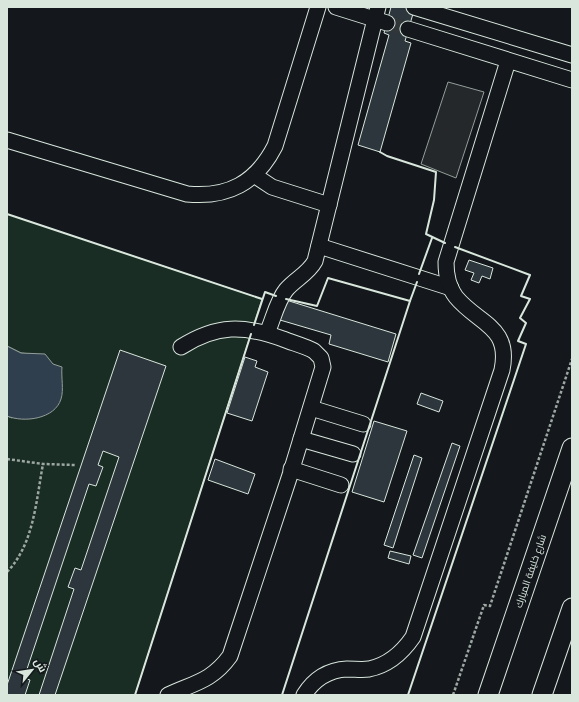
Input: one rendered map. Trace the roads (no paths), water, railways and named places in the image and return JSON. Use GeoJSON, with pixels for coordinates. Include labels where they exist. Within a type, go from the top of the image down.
{"type":"FeatureCollection","features":[{"type":"Feature","properties":{"kind":"main road","name":"شارع خليفة المبارك"},"geometry":{"type":"LineString","coordinates":[[488,695],[572,448]]}},
{"type":"Feature","properties":{"kind":"main road"},"geometry":{"type":"LineString","coordinates":[[542,695],[569,624],[572,608]]}},
{"type":"Feature","properties":{"kind":"lane"},"geometry":{"type":"LineString","coordinates":[[7,140],[187,194],[211,194],[223,192],[245,182],[254,175],[263,166],[275,146],[318,7]]}},
{"type":"Feature","properties":{"kind":"lane"},"geometry":{"type":"LineString","coordinates":[[267,333],[284,292],[312,266],[319,246],[380,16],[336,7]]}},
{"type":"Feature","properties":{"kind":"lane"},"geometry":{"type":"LineString","coordinates":[[408,29],[569,79],[572,56],[414,7]]}},
{"type":"Feature","properties":{"kind":"lane"},"geometry":{"type":"LineString","coordinates":[[442,40],[448,18]]}},
{"type":"Feature","properties":{"kind":"lane"},"geometry":{"type":"LineString","coordinates":[[304,695],[314,681],[330,672],[340,670],[368,669],[390,661],[408,645],[417,628],[504,362],[503,346],[496,332],[485,320],[463,304],[451,288],[446,271],[447,254],[508,61]]}},
{"type":"Feature","properties":{"kind":"lane"},"geometry":{"type":"LineString","coordinates":[[254,175],[272,187],[329,205]]}},
{"type":"Feature","properties":{"kind":"lane"},"geometry":{"type":"LineString","coordinates":[[319,246],[451,288]]}},
{"type":"Feature","properties":{"kind":"lane"},"geometry":{"type":"LineString","coordinates":[[168,695],[208,678],[217,672],[230,656],[292,469],[322,371],[320,358],[310,349],[252,329],[224,329],[202,336],[181,348]]}},
{"type":"Feature","properties":{"kind":"lane"},"geometry":{"type":"LineString","coordinates":[[311,408],[363,424]]}},
{"type":"Feature","properties":{"kind":"lane"},"geometry":{"type":"LineString","coordinates":[[301,439],[353,454]]}},
{"type":"Feature","properties":{"kind":"lane"},"geometry":{"type":"LineString","coordinates":[[292,469],[341,485]]}},
{"type":"Feature","properties":{"kind":"water"},"geometry":{"type":"Polygon","coordinates":[[[7,346],[21,353],[45,354],[53,364],[62,367],[61,399],[58,406],[46,415],[30,419],[7,416],[7,346]]]}},
{"type":"Feature","properties":{"kind":"tunnel"},"geometry":{"type":"LineString","coordinates":[[387,23],[408,29]]}}]}
